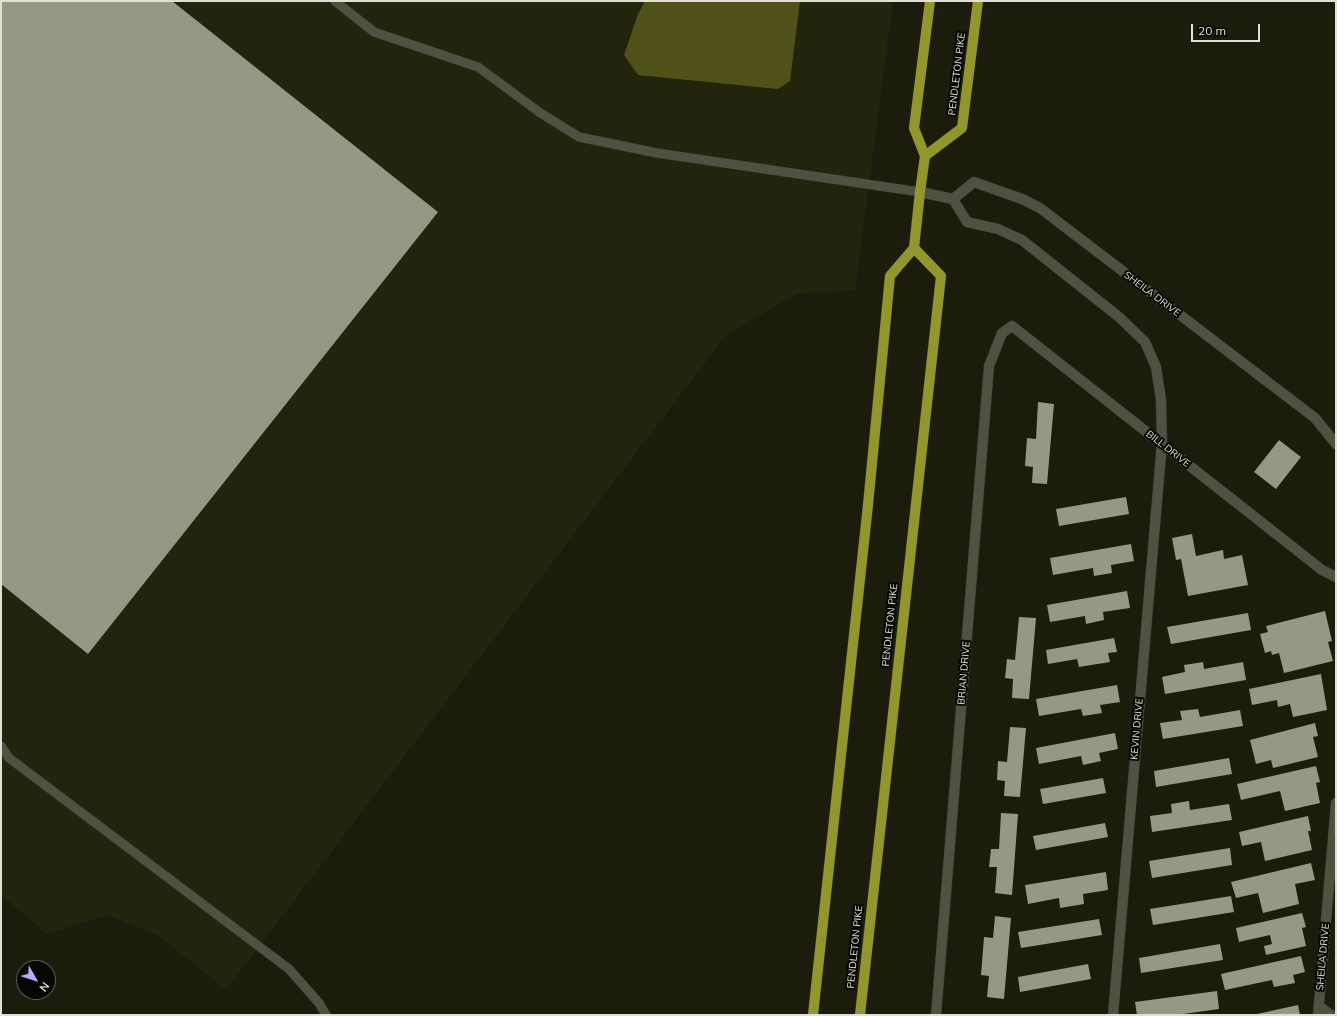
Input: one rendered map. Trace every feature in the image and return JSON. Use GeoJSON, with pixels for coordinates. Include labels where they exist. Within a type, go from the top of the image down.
{"type":"FeatureCollection","features":[{"type":"Feature","properties":{"kind":"main road"},"geometry":{"type":"LineString","coordinates":[[813,1015],[868,505],[890,276],[914,248],[924,156],[914,128],[930,1]]}},
{"type":"Feature","properties":{"kind":"main road","name":"PENDLETON PIKE"},"geometry":{"type":"LineString","coordinates":[[924,156],[962,128],[978,1]]}},
{"type":"Feature","properties":{"kind":"main road","name":"PENDLETON PIKE"},"geometry":{"type":"LineString","coordinates":[[860,1015],[941,276],[914,248]]}},
{"type":"Feature","properties":{"kind":"street","name":"SHEILA DRIVE"},"geometry":{"type":"LineString","coordinates":[[953,199],[974,182],[1022,199],[1040,208],[1315,418],[1336,444]]}},
{"type":"Feature","properties":{"kind":"street"},"geometry":{"type":"LineString","coordinates":[[920,192],[953,199],[967,222],[998,229],[1022,240],[1119,317],[1145,342],[1156,367],[1161,400],[1162,443]]}},
{"type":"Feature","properties":{"kind":"street","name":"BILL DRIVE"},"geometry":{"type":"LineString","coordinates":[[1002,333],[1012,326],[1322,570],[1336,577]]}},
{"type":"Feature","properties":{"kind":"street","name":"BRIAN DRIVE"},"geometry":{"type":"LineString","coordinates":[[936,1015],[989,366],[1002,333]]}},
{"type":"Feature","properties":{"kind":"street","name":"KEVIN DRIVE"},"geometry":{"type":"LineString","coordinates":[[1113,1015],[1162,443]]}},
{"type":"Feature","properties":{"kind":"street","name":"SHEILA DRIVE"},"geometry":{"type":"LineString","coordinates":[[1319,1010],[1336,803]]}},
{"type":"Feature","properties":{"kind":"street"},"geometry":{"type":"LineString","coordinates":[[1319,1010],[1331,1015]]}},
{"type":"Feature","properties":{"kind":"lane"},"geometry":{"type":"LineString","coordinates":[[335,1],[374,32],[478,67],[539,112],[579,137],[657,153],[920,192]]}},
{"type":"Feature","properties":{"kind":"lane"},"geometry":{"type":"LineString","coordinates":[[1,746],[9,758],[289,969],[319,1004],[326,1015]]}},
{"type":"Feature","properties":{"kind":"shaded area"},"geometry":{"type":"Polygon","coordinates":[[[1,1],[893,1],[855,290],[797,294],[727,334],[226,990],[157,935],[107,915],[47,934],[1,895],[1,1]]]}},
{"type":"Feature","properties":{"kind":"shaded area"},"geometry":{"type":"Polygon","coordinates":[[[645,1],[800,1],[790,81],[778,89],[638,75],[624,55],[638,14],[645,1]]]}},
{"type":"Feature","properties":{"kind":"building"},"geometry":{"type":"Polygon","coordinates":[[[1,1],[172,1],[438,212],[88,654],[1,584],[1,1]]]}},
{"type":"Feature","properties":{"kind":"building"},"geometry":{"type":"Polygon","coordinates":[[[1038,402],[1054,404],[1047,484],[1032,483],[1033,467],[1025,466],[1027,438],[1036,439],[1038,402]]]}},
{"type":"Feature","properties":{"kind":"building"},"geometry":{"type":"Polygon","coordinates":[[[1279,440],[1301,457],[1276,489],[1254,472],[1279,440]]]}},
{"type":"Feature","properties":{"kind":"building"},"geometry":{"type":"Polygon","coordinates":[[[1126,497],[1129,514],[1059,526],[1056,509],[1126,497]]]}},
{"type":"Feature","properties":{"kind":"building"},"geometry":{"type":"Polygon","coordinates":[[[1192,534],[1196,556],[1223,550],[1224,559],[1242,555],[1248,585],[1188,596],[1181,559],[1176,560],[1172,538],[1192,534]]]}},
{"type":"Feature","properties":{"kind":"building"},"geometry":{"type":"Polygon","coordinates":[[[1131,544],[1134,561],[1111,565],[1112,573],[1094,576],[1093,568],[1053,575],[1050,558],[1131,544]]]}},
{"type":"Feature","properties":{"kind":"building"},"geometry":{"type":"Polygon","coordinates":[[[1127,591],[1130,608],[1103,612],[1104,620],[1086,624],[1085,616],[1050,622],[1047,605],[1127,591]]]}},
{"type":"Feature","properties":{"kind":"building"},"geometry":{"type":"Polygon","coordinates":[[[1325,611],[1332,641],[1328,642],[1333,661],[1284,673],[1279,653],[1272,655],[1271,651],[1265,653],[1260,634],[1268,632],[1266,626],[1325,611]]]}},
{"type":"Feature","properties":{"kind":"building"},"geometry":{"type":"Polygon","coordinates":[[[1248,613],[1251,630],[1171,644],[1167,627],[1248,613]]]}},
{"type":"Feature","properties":{"kind":"building"},"geometry":{"type":"Polygon","coordinates":[[[1019,617],[1036,618],[1029,699],[1012,698],[1013,679],[1005,678],[1007,659],[1015,660],[1019,617]]]}},
{"type":"Feature","properties":{"kind":"building"},"geometry":{"type":"Polygon","coordinates":[[[1114,638],[1117,652],[1108,653],[1110,662],[1079,667],[1077,659],[1048,664],[1046,650],[1114,638]]]}},
{"type":"Feature","properties":{"kind":"building"},"geometry":{"type":"Polygon","coordinates":[[[1203,662],[1204,669],[1243,662],[1246,680],[1165,694],[1162,677],[1185,672],[1184,665],[1203,662]]]}},
{"type":"Feature","properties":{"kind":"building"},"geometry":{"type":"Polygon","coordinates":[[[1321,674],[1327,710],[1293,717],[1290,704],[1278,707],[1277,700],[1252,705],[1249,689],[1321,674]]]}},
{"type":"Feature","properties":{"kind":"building"},"geometry":{"type":"Polygon","coordinates":[[[1117,685],[1120,702],[1100,705],[1102,713],[1083,716],[1081,709],[1039,716],[1036,699],[1117,685]]]}},
{"type":"Feature","properties":{"kind":"building"},"geometry":{"type":"Polygon","coordinates":[[[1198,709],[1200,717],[1240,710],[1243,726],[1163,739],[1160,723],[1182,720],[1180,711],[1198,709]]]}},
{"type":"Feature","properties":{"kind":"building"},"geometry":{"type":"Polygon","coordinates":[[[1315,723],[1318,736],[1313,737],[1318,757],[1273,768],[1271,760],[1256,764],[1250,740],[1315,723]]]}},
{"type":"Feature","properties":{"kind":"building"},"geometry":{"type":"Polygon","coordinates":[[[1010,727],[1026,728],[1020,797],[1004,796],[1005,781],[997,780],[998,761],[1007,762],[1010,727]]]}},
{"type":"Feature","properties":{"kind":"building"},"geometry":{"type":"Polygon","coordinates":[[[1115,733],[1118,749],[1099,753],[1101,761],[1083,765],[1081,756],[1039,764],[1036,748],[1115,733]]]}},
{"type":"Feature","properties":{"kind":"building"},"geometry":{"type":"Polygon","coordinates":[[[1229,758],[1232,774],[1156,787],[1154,771],[1229,758]]]}},
{"type":"Feature","properties":{"kind":"building"},"geometry":{"type":"Polygon","coordinates":[[[1316,766],[1320,782],[1316,783],[1320,803],[1285,811],[1280,791],[1241,800],[1237,784],[1316,766]]]}},
{"type":"Feature","properties":{"kind":"building"},"geometry":{"type":"Polygon","coordinates":[[[1103,778],[1106,793],[1043,804],[1040,789],[1103,778]]]}},
{"type":"Feature","properties":{"kind":"building"},"geometry":{"type":"Polygon","coordinates":[[[1189,801],[1190,810],[1229,804],[1232,820],[1152,832],[1150,816],[1172,813],[1171,804],[1189,801]]]}},
{"type":"Feature","properties":{"kind":"building"},"geometry":{"type":"Polygon","coordinates":[[[1001,813],[1018,814],[1012,895],[995,893],[997,867],[989,867],[991,849],[999,849],[1001,813]]]}},
{"type":"Feature","properties":{"kind":"building"},"geometry":{"type":"Polygon","coordinates":[[[1308,816],[1311,831],[1308,831],[1312,850],[1265,861],[1261,842],[1242,846],[1239,832],[1308,816]]]}},
{"type":"Feature","properties":{"kind":"building"},"geometry":{"type":"Polygon","coordinates":[[[1105,823],[1108,837],[1036,850],[1033,836],[1105,823]]]}},
{"type":"Feature","properties":{"kind":"building"},"geometry":{"type":"Polygon","coordinates":[[[1230,848],[1232,865],[1152,878],[1149,861],[1230,848]]]}},
{"type":"Feature","properties":{"kind":"building"},"geometry":{"type":"Polygon","coordinates":[[[1311,863],[1315,880],[1295,884],[1299,904],[1263,913],[1258,893],[1236,898],[1231,882],[1311,863]]]}},
{"type":"Feature","properties":{"kind":"building"},"geometry":{"type":"Polygon","coordinates":[[[1106,872],[1108,890],[1083,894],[1084,904],[1060,908],[1059,898],[1028,904],[1025,885],[1106,872]]]}},
{"type":"Feature","properties":{"kind":"building"},"geometry":{"type":"Polygon","coordinates":[[[1231,896],[1234,912],[1153,925],[1150,909],[1231,896]]]}},
{"type":"Feature","properties":{"kind":"building"},"geometry":{"type":"Polygon","coordinates":[[[1302,913],[1306,927],[1302,928],[1306,946],[1266,955],[1264,946],[1272,944],[1270,935],[1239,942],[1236,928],[1302,913]]]}},
{"type":"Feature","properties":{"kind":"building"},"geometry":{"type":"Polygon","coordinates":[[[995,916],[1011,918],[1004,999],[987,997],[989,976],[981,975],[984,937],[993,938],[995,916]]]}},
{"type":"Feature","properties":{"kind":"building"},"geometry":{"type":"Polygon","coordinates":[[[1099,919],[1102,935],[1021,948],[1018,932],[1099,919]]]}},
{"type":"Feature","properties":{"kind":"building"},"geometry":{"type":"Polygon","coordinates":[[[1220,944],[1223,960],[1141,973],[1139,958],[1220,944]]]}},
{"type":"Feature","properties":{"kind":"building"},"geometry":{"type":"Polygon","coordinates":[[[1301,956],[1305,972],[1293,975],[1295,983],[1274,987],[1272,980],[1225,990],[1221,974],[1301,956]]]}},
{"type":"Feature","properties":{"kind":"building"},"geometry":{"type":"Polygon","coordinates":[[[1088,964],[1091,979],[1020,992],[1018,977],[1088,964]]]}},
{"type":"Feature","properties":{"kind":"building"},"geometry":{"type":"Polygon","coordinates":[[[1217,991],[1219,1009],[1176,1015],[1137,1015],[1135,1002],[1217,991]]]}},
{"type":"Feature","properties":{"kind":"building"},"geometry":{"type":"Polygon","coordinates":[[[1298,1005],[1300,1015],[1257,1015],[1257,1014],[1298,1005]]]}}]}
